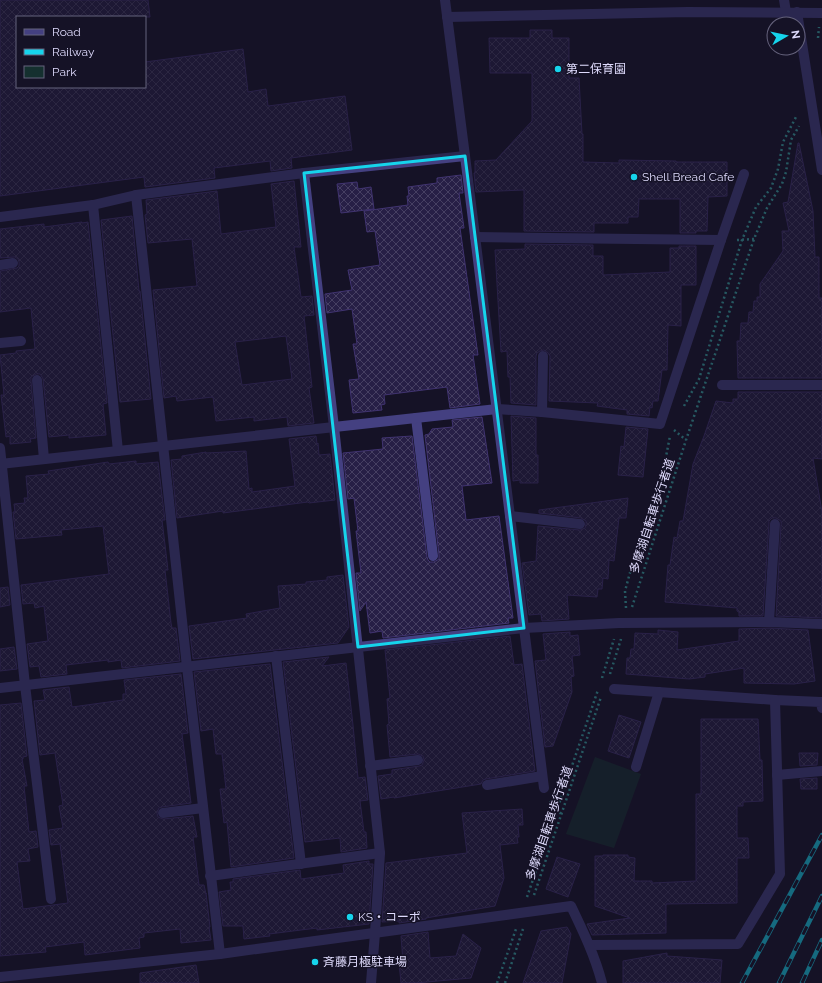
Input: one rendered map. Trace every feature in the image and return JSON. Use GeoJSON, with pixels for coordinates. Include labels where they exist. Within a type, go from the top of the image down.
{"type":"FeatureCollection","features":[{"type":"Feature","properties":{"kind":"street"},"geometry":{"type":"LineString","coordinates":[[445,0],[544,788]]}},
{"type":"Feature","properties":{"kind":"street"},"geometry":{"type":"LineString","coordinates":[[784,0],[786,12]]}},
{"type":"Feature","properties":{"kind":"street"},"geometry":{"type":"LineString","coordinates":[[447,17],[680,12],[822,13]]}},
{"type":"Feature","properties":{"kind":"street"},"geometry":{"type":"LineString","coordinates":[[797,12],[822,170]]}},
{"type":"Feature","properties":{"kind":"street"},"geometry":{"type":"LineString","coordinates":[[0,217],[93,205],[136,195],[304,173],[465,156]]}},
{"type":"Feature","properties":{"kind":"street"},"geometry":{"type":"LineString","coordinates":[[304,173],[334,427],[380,853],[371,983]]}},
{"type":"Feature","properties":{"kind":"street"},"geometry":{"type":"LineString","coordinates":[[1,464],[497,409],[660,424],[744,174]]}},
{"type":"Feature","properties":{"kind":"street"},"geometry":{"type":"LineString","coordinates":[[136,195],[210,876],[220,954]]}},
{"type":"Feature","properties":{"kind":"street"},"geometry":{"type":"LineString","coordinates":[[93,205],[118,451]]}},
{"type":"Feature","properties":{"kind":"street"},"geometry":{"type":"LineString","coordinates":[[475,237],[721,240]]}},
{"type":"Feature","properties":{"kind":"street"},"geometry":{"type":"LineString","coordinates":[[0,265],[13,263]]}},
{"type":"Feature","properties":{"kind":"street"},"geometry":{"type":"LineString","coordinates":[[0,343],[21,341]]}},
{"type":"Feature","properties":{"kind":"street"},"geometry":{"type":"LineString","coordinates":[[542,412],[543,356]]}},
{"type":"Feature","properties":{"kind":"street"},"geometry":{"type":"LineString","coordinates":[[37,380],[44,459]]}},
{"type":"Feature","properties":{"kind":"street"},"geometry":{"type":"LineString","coordinates":[[722,385],[822,385]]}},
{"type":"Feature","properties":{"kind":"street"},"geometry":{"type":"LineString","coordinates":[[416,418],[433,556]]}},
{"type":"Feature","properties":{"kind":"street"},"geometry":{"type":"LineString","coordinates":[[0,448],[25,685],[51,899]]}},
{"type":"Feature","properties":{"kind":"street"},"geometry":{"type":"LineString","coordinates":[[510,516],[580,524]]}},
{"type":"Feature","properties":{"kind":"street"},"geometry":{"type":"LineString","coordinates":[[768,622],[775,524]]}},
{"type":"Feature","properties":{"kind":"street"},"geometry":{"type":"LineString","coordinates":[[0,688],[524,628],[623,623],[768,622],[822,624]]}},
{"type":"Feature","properties":{"kind":"street"},"geometry":{"type":"LineString","coordinates":[[276,656],[301,864]]}},
{"type":"Feature","properties":{"kind":"street"},"geometry":{"type":"LineString","coordinates":[[614,689],[820,702],[822,708]]}},
{"type":"Feature","properties":{"kind":"street"},"geometry":{"type":"LineString","coordinates":[[636,767],[660,692]]}},
{"type":"Feature","properties":{"kind":"street"},"geometry":{"type":"LineString","coordinates":[[590,945],[738,944],[780,874],[775,700]]}},
{"type":"Feature","properties":{"kind":"street"},"geometry":{"type":"LineString","coordinates":[[370,766],[418,760]]}},
{"type":"Feature","properties":{"kind":"street"},"geometry":{"type":"LineString","coordinates":[[777,775],[822,771]]}},
{"type":"Feature","properties":{"kind":"street"},"geometry":{"type":"LineString","coordinates":[[486,785],[542,776]]}},
{"type":"Feature","properties":{"kind":"street"},"geometry":{"type":"LineString","coordinates":[[163,813],[203,808]]}},
{"type":"Feature","properties":{"kind":"street"},"geometry":{"type":"LineString","coordinates":[[210,876],[380,853]]}},
{"type":"Feature","properties":{"kind":"street"},"geometry":{"type":"LineString","coordinates":[[0,977],[220,954],[570,906],[590,945],[602,983]]}},
{"type":"Feature","properties":{"kind":"path"},"geometry":{"type":"LineString","coordinates":[[817,42],[822,13]]}},
{"type":"Feature","properties":{"kind":"path"},"geometry":{"type":"LineString","coordinates":[[682,409],[699,379],[742,240],[756,207],[771,188],[778,169],[783,142],[810,93]]}},
{"type":"Feature","properties":{"kind":"path","name":"多摩湖自転車歩行者道"},"geometry":{"type":"LineString","coordinates":[[610,674],[623,623],[754,240],[767,208],[782,184],[786,172],[791,140],[811,104]]}},
{"type":"Feature","properties":{"kind":"path"},"geometry":{"type":"LineString","coordinates":[[601,682],[623,623],[626,608],[625,591],[631,569],[659,493],[665,456],[672,428]]}},
{"type":"Feature","properties":{"kind":"path"},"geometry":{"type":"LineString","coordinates":[[498,983],[525,912],[598,689]]}},
{"type":"Feature","properties":{"kind":"path","name":"多摩湖自転車歩行者道"},"geometry":{"type":"LineString","coordinates":[[505,983],[525,912],[602,696]]}},
{"type":"Feature","properties":{"kind":"highlighted area"},"geometry":{"type":"Polygon","coordinates":[[[465,156],[524,628],[358,647],[304,173],[465,156]]]}},
{"type":"Feature","properties":{"kind":"green space"},"geometry":{"type":"Polygon","coordinates":[[[595,757],[641,774],[614,848],[566,834],[595,757]]]}},
{"type":"Feature","properties":{"kind":"building"},"geometry":{"type":"Polygon","coordinates":[[[0,0],[148,0],[150,17],[16,16],[16,88],[146,88],[146,62],[243,49],[248,92],[266,89],[268,106],[345,96],[352,150],[291,158],[292,168],[271,171],[270,161],[214,168],[215,178],[145,187],[144,177],[0,196],[0,0]]]}},
{"type":"Feature","properties":{"kind":"building"},"geometry":{"type":"Polygon","coordinates":[[[530,30],[552,30],[552,38],[569,38],[569,78],[579,78],[583,134],[583,162],[619,163],[619,160],[727,162],[727,196],[708,197],[707,231],[680,233],[680,199],[639,199],[638,217],[628,217],[628,223],[594,223],[594,232],[524,231],[524,190],[476,192],[474,173],[475,161],[496,160],[532,121],[532,73],[490,73],[489,38],[530,38],[530,30]]]}},
{"type":"Feature","properties":{"kind":"building"},"geometry":{"type":"Polygon","coordinates":[[[798,143],[813,211],[815,257],[819,257],[819,298],[822,298],[822,378],[738,378],[737,341],[740,341],[741,323],[748,323],[749,312],[753,312],[754,301],[757,301],[757,297],[760,297],[760,284],[783,251],[782,231],[789,231],[783,203],[788,202],[798,143]]]}},
{"type":"Feature","properties":{"kind":"building"},"geometry":{"type":"Polygon","coordinates":[[[461,175],[463,193],[459,193],[464,228],[460,228],[478,355],[473,355],[480,404],[450,408],[447,387],[384,395],[385,404],[381,405],[382,410],[353,413],[349,380],[359,379],[353,344],[357,344],[352,309],[327,313],[325,294],[352,290],[348,270],[380,265],[375,231],[367,232],[364,211],[408,205],[408,187],[437,183],[437,178],[461,175]]]}},
{"type":"Feature","properties":{"kind":"building"},"geometry":{"type":"Polygon","coordinates":[[[294,181],[301,247],[294,247],[301,297],[312,296],[314,315],[304,316],[312,387],[309,388],[314,423],[288,426],[287,417],[254,421],[254,417],[216,421],[213,397],[177,401],[176,396],[164,398],[153,290],[197,286],[192,239],[148,243],[145,215],[147,214],[146,200],[217,191],[221,234],[276,227],[271,184],[294,181]],[[286,336],[235,342],[242,385],[292,379],[286,336]]]}},
{"type":"Feature","properties":{"kind":"building"},"geometry":{"type":"Polygon","coordinates":[[[357,182],[358,189],[371,187],[374,209],[341,213],[337,184],[357,182]]]}},
{"type":"Feature","properties":{"kind":"building"},"geometry":{"type":"Polygon","coordinates":[[[132,216],[151,399],[120,402],[101,220],[132,216]]]}},
{"type":"Feature","properties":{"kind":"building"},"geometry":{"type":"Polygon","coordinates":[[[88,222],[107,403],[103,404],[106,435],[69,438],[69,435],[49,437],[43,379],[40,374],[36,374],[31,377],[31,381],[36,438],[30,439],[31,442],[10,444],[10,436],[6,437],[1,395],[4,395],[0,355],[16,353],[16,351],[35,349],[31,308],[0,312],[0,271],[17,268],[19,266],[19,262],[15,257],[0,258],[0,229],[44,224],[44,227],[88,222]]]}},
{"type":"Feature","properties":{"kind":"building"},"geometry":{"type":"Polygon","coordinates":[[[525,244],[593,245],[593,256],[603,256],[603,275],[670,272],[670,248],[679,248],[679,246],[696,246],[696,285],[681,285],[681,326],[668,325],[667,370],[662,370],[658,401],[653,401],[652,408],[650,407],[649,416],[627,414],[627,410],[597,406],[598,403],[549,401],[550,356],[544,350],[537,353],[536,356],[536,405],[511,403],[507,351],[501,352],[495,250],[525,249],[525,244]]]}},
{"type":"Feature","properties":{"kind":"building"},"geometry":{"type":"Polygon","coordinates":[[[738,392],[822,392],[822,459],[813,458],[822,512],[822,618],[776,616],[781,521],[776,518],[772,518],[769,521],[763,616],[739,616],[737,608],[665,602],[668,565],[670,565],[674,537],[677,538],[680,521],[683,521],[693,464],[716,401],[733,403],[733,399],[738,399],[738,392]]]}},
{"type":"Feature","properties":{"kind":"building"},"geometry":{"type":"Polygon","coordinates":[[[511,416],[536,418],[538,483],[520,483],[520,480],[513,481],[511,416]]]}},
{"type":"Feature","properties":{"kind":"building"},"geometry":{"type":"Polygon","coordinates":[[[482,417],[492,483],[462,486],[466,520],[499,516],[513,618],[508,618],[509,623],[383,638],[382,631],[370,633],[366,602],[360,611],[356,573],[361,573],[356,531],[358,531],[354,498],[348,499],[343,453],[383,449],[382,438],[412,436],[427,557],[430,562],[434,562],[439,559],[439,555],[425,435],[429,434],[432,429],[453,427],[452,420],[482,417]]]}},
{"type":"Feature","properties":{"kind":"building"},"geometry":{"type":"Polygon","coordinates":[[[626,427],[648,429],[643,477],[618,475],[621,446],[624,447],[626,427]]]}},
{"type":"Feature","properties":{"kind":"building"},"geometry":{"type":"Polygon","coordinates":[[[316,436],[319,455],[330,454],[335,500],[223,513],[223,511],[177,518],[171,460],[182,459],[182,456],[206,452],[246,451],[249,489],[252,488],[252,492],[295,486],[289,439],[316,436]]]}},
{"type":"Feature","properties":{"kind":"building"},"geometry":{"type":"Polygon","coordinates":[[[136,461],[136,464],[158,462],[165,520],[162,520],[168,570],[165,570],[171,623],[172,628],[176,628],[180,661],[122,668],[121,660],[108,662],[108,660],[66,665],[67,674],[41,677],[39,666],[30,667],[27,644],[48,641],[44,606],[35,608],[34,603],[23,604],[21,585],[109,574],[103,526],[61,530],[62,535],[16,539],[13,512],[15,512],[14,504],[25,503],[24,498],[28,498],[26,476],[49,474],[48,471],[108,462],[109,464],[136,461]]]}},
{"type":"Feature","properties":{"kind":"building"},"geometry":{"type":"Polygon","coordinates":[[[628,498],[626,518],[619,518],[614,561],[609,560],[608,579],[603,578],[602,589],[598,589],[597,597],[567,595],[569,619],[542,621],[541,614],[529,615],[522,563],[536,561],[538,526],[580,530],[585,528],[586,524],[586,521],[581,518],[539,513],[539,510],[628,498]]]}},
{"type":"Feature","properties":{"kind":"building"},"geometry":{"type":"Polygon","coordinates":[[[343,575],[349,627],[338,643],[193,659],[189,626],[247,618],[246,614],[280,608],[278,586],[306,584],[306,582],[327,580],[327,577],[343,575]]]}},
{"type":"Feature","properties":{"kind":"building"},"geometry":{"type":"Polygon","coordinates":[[[8,587],[10,605],[0,607],[0,588],[8,587]]]}},
{"type":"Feature","properties":{"kind":"building"},"geometry":{"type":"Polygon","coordinates":[[[769,628],[808,630],[815,681],[794,684],[744,683],[744,668],[705,674],[705,677],[689,679],[626,674],[627,658],[630,658],[631,649],[634,649],[635,633],[658,634],[658,630],[678,632],[677,650],[739,641],[739,629],[769,628]]]}},
{"type":"Feature","properties":{"kind":"building"},"geometry":{"type":"Polygon","coordinates":[[[570,632],[570,636],[578,635],[580,655],[572,656],[574,676],[571,677],[572,692],[553,746],[545,747],[535,661],[546,660],[543,634],[570,632]]]}},
{"type":"Feature","properties":{"kind":"building"},"geometry":{"type":"Polygon","coordinates":[[[510,636],[514,665],[522,664],[535,771],[486,779],[483,780],[481,784],[381,799],[378,776],[392,774],[392,770],[422,765],[424,760],[423,756],[418,754],[390,757],[387,725],[389,724],[387,699],[390,698],[385,650],[510,636]]]}},
{"type":"Feature","properties":{"kind":"building"},"geometry":{"type":"Polygon","coordinates":[[[14,647],[17,669],[0,671],[0,649],[14,647]]]}},
{"type":"Feature","properties":{"kind":"building"},"geometry":{"type":"Polygon","coordinates":[[[329,657],[322,666],[346,663],[358,778],[365,777],[368,800],[360,801],[364,832],[366,832],[367,848],[341,852],[340,838],[305,842],[283,662],[329,657]]]}},
{"type":"Feature","properties":{"kind":"building"},"geometry":{"type":"Polygon","coordinates":[[[270,664],[294,858],[231,867],[227,822],[224,823],[220,789],[226,789],[222,754],[216,754],[213,729],[201,731],[194,672],[270,664]]]}},
{"type":"Feature","properties":{"kind":"building"},"geometry":{"type":"Polygon","coordinates":[[[181,674],[188,733],[182,734],[191,803],[162,807],[159,808],[157,813],[158,817],[163,819],[193,816],[197,837],[193,837],[199,885],[204,885],[206,893],[211,940],[181,943],[180,929],[144,933],[144,937],[139,938],[140,948],[85,955],[84,942],[45,947],[46,952],[0,956],[0,705],[21,703],[27,756],[23,757],[22,759],[27,786],[24,786],[29,832],[36,831],[38,847],[28,849],[30,861],[17,862],[23,909],[68,903],[60,844],[51,845],[49,830],[63,828],[59,806],[63,805],[55,753],[40,755],[34,701],[45,700],[43,690],[69,687],[72,707],[123,700],[123,694],[126,694],[124,680],[181,674]]]}},
{"type":"Feature","properties":{"kind":"building"},"geometry":{"type":"Polygon","coordinates":[[[619,715],[641,722],[629,758],[608,751],[619,715]]]}},
{"type":"Feature","properties":{"kind":"building"},"geometry":{"type":"Polygon","coordinates":[[[701,719],[758,719],[760,760],[762,760],[763,801],[743,802],[743,806],[737,806],[737,838],[748,838],[749,858],[737,858],[737,903],[666,904],[666,933],[592,935],[587,924],[630,918],[595,906],[595,856],[628,855],[628,857],[635,858],[634,881],[652,881],[652,883],[696,881],[696,794],[701,794],[701,719]]]}},
{"type":"Feature","properties":{"kind":"building"},"geometry":{"type":"Polygon","coordinates":[[[799,753],[818,753],[817,765],[800,766],[799,753]]]}},
{"type":"Feature","properties":{"kind":"building"},"geometry":{"type":"Polygon","coordinates":[[[817,778],[817,789],[801,789],[800,779],[817,778]]]}},
{"type":"Feature","properties":{"kind":"building"},"geometry":{"type":"Polygon","coordinates":[[[522,809],[523,825],[518,825],[518,843],[500,845],[504,878],[495,906],[399,923],[399,921],[382,922],[386,863],[467,853],[462,813],[522,809]]]}},
{"type":"Feature","properties":{"kind":"building"},"geometry":{"type":"Polygon","coordinates":[[[557,857],[580,864],[568,897],[546,889],[557,857]]]}},
{"type":"Feature","properties":{"kind":"building"},"geometry":{"type":"Polygon","coordinates":[[[369,861],[369,864],[373,864],[369,924],[317,930],[317,928],[269,934],[270,936],[244,939],[243,926],[223,926],[219,892],[231,890],[230,882],[233,882],[233,879],[300,870],[301,879],[344,873],[343,865],[369,861]]]}},
{"type":"Feature","properties":{"kind":"building"},"geometry":{"type":"Polygon","coordinates":[[[567,927],[571,934],[562,983],[523,983],[541,931],[567,927]]]}},
{"type":"Feature","properties":{"kind":"building"},"geometry":{"type":"Polygon","coordinates":[[[428,932],[430,958],[456,956],[463,934],[481,948],[471,978],[401,983],[399,963],[403,962],[401,936],[428,932]]]}},
{"type":"Feature","properties":{"kind":"building"},"geometry":{"type":"Polygon","coordinates":[[[667,953],[667,956],[722,960],[720,983],[623,983],[623,961],[667,953]]]}},
{"type":"Feature","properties":{"kind":"building"},"geometry":{"type":"Polygon","coordinates":[[[196,965],[199,983],[140,983],[140,973],[196,965]]]}},
{"type":"Feature","properties":{"kind":"railway"},"geometry":{"type":"LineString","coordinates":[[742,983],[822,835]]}},
{"type":"Feature","properties":{"kind":"railway"},"geometry":{"type":"LineString","coordinates":[[779,983],[822,896]]}},
{"type":"Feature","properties":{"kind":"railway"},"geometry":{"type":"LineString","coordinates":[[802,983],[822,940]]}},
{"type":"Feature","properties":{"kind":"place","name":"第二保育園"},"geometry":{"type":"Point","coordinates":[558,69]}},
{"type":"Feature","properties":{"kind":"place","name":"Shell Bread Cafe"},"geometry":{"type":"Point","coordinates":[634,177]}},
{"type":"Feature","properties":{"kind":"place","name":"KS・コーポ"},"geometry":{"type":"Point","coordinates":[350,917]}},
{"type":"Feature","properties":{"kind":"place","name":"斉藤月極駐車場"},"geometry":{"type":"Point","coordinates":[315,962]}}]}
